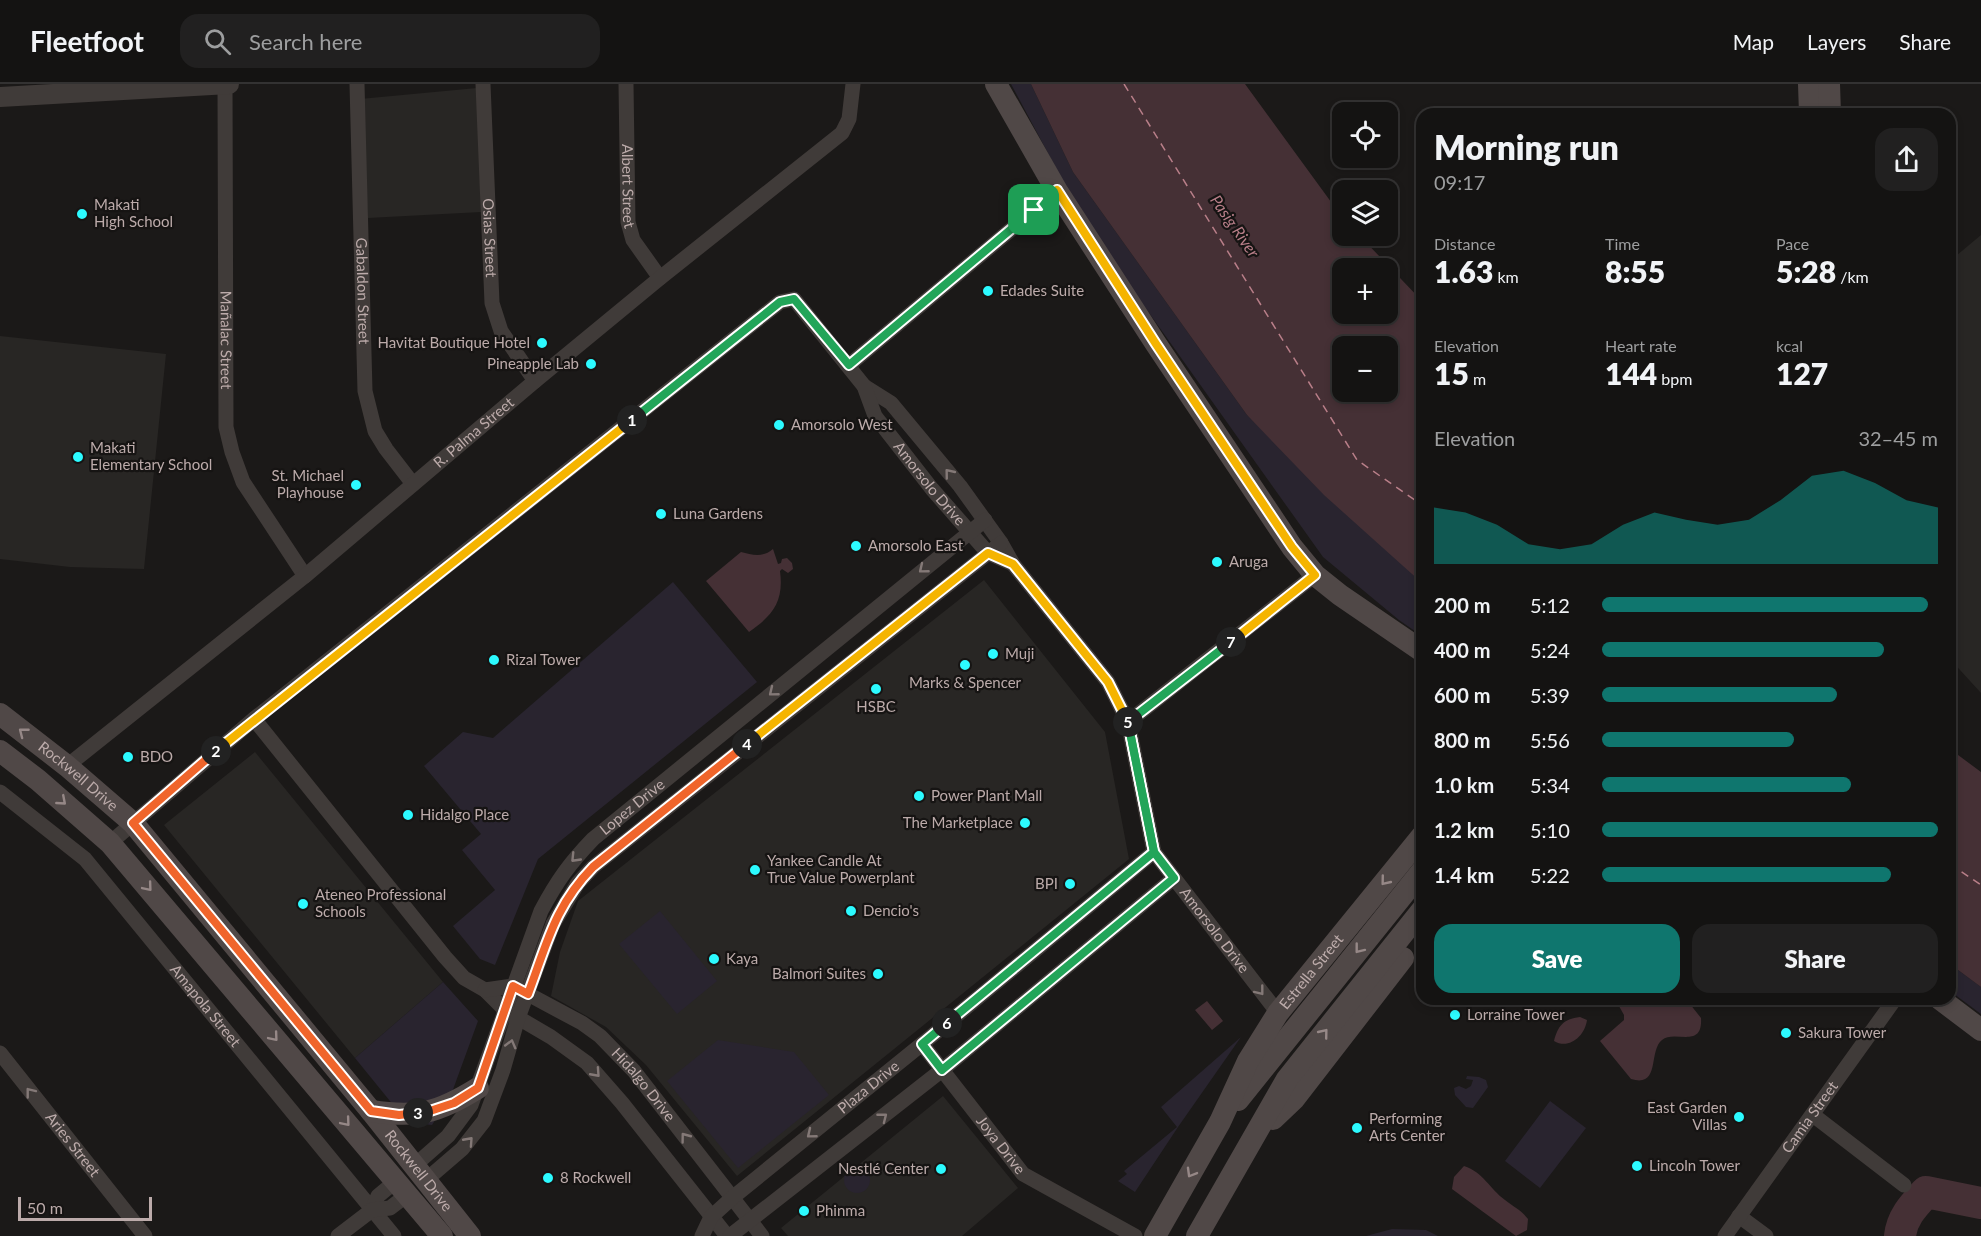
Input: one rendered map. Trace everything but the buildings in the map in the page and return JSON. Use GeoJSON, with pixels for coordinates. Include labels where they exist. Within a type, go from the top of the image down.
{"type":"FeatureCollection","features":[{"type":"Feature","properties":{"kind":"main road"},"geometry":{"type":"LineString","coordinates":[[996,84],[1057,190],[1156,344],[1292,547],[1315,575],[1416,647]]}},
{"type":"Feature","properties":{"kind":"main road"},"geometry":{"type":"LineString","coordinates":[[1809,84],[1809,108]]}},
{"type":"Feature","properties":{"kind":"main road"},"geometry":{"type":"LineString","coordinates":[[1829,84],[1830,108]]}},
{"type":"Feature","properties":{"kind":"main road","name":"Rockwell Drive"},"geometry":{"type":"LineString","coordinates":[[0,714],[67,766],[133,823],[371,1111],[470,1236]]}},
{"type":"Feature","properties":{"kind":"main road","name":"Rockwell Drive"},"geometry":{"type":"LineString","coordinates":[[0,751],[38,780],[110,843],[442,1236]]}},
{"type":"Feature","properties":{"kind":"main road","name":"Estrella Street"},"geometry":{"type":"LineString","coordinates":[[1259,1066],[1278,1013],[1416,843]]}},
{"type":"Feature","properties":{"kind":"main road","name":"Estrella Street"},"geometry":{"type":"LineString","coordinates":[[1155,1236],[1220,1122],[1259,1066],[1416,878]]}},
{"type":"Feature","properties":{"kind":"main road"},"geometry":{"type":"LineString","coordinates":[[1197,1236],[1251,1141],[1416,918]]}},
{"type":"Feature","properties":{"kind":"main road"},"geometry":{"type":"LineString","coordinates":[[1288,1089],[1416,941]]}},
{"type":"Feature","properties":{"kind":"main road"},"geometry":{"type":"LineString","coordinates":[[1948,1005],[1981,1030]]}},
{"type":"Feature","properties":{"kind":"main road"},"geometry":{"type":"LineString","coordinates":[[1259,1066],[1288,1089]]}},
{"type":"Feature","properties":{"kind":"main road"},"geometry":{"type":"LineString","coordinates":[[371,1111],[399,1115],[427,1112],[454,1103],[478,1088]]}},
{"type":"Feature","properties":{"kind":"street","name":"Mañalac Street"},"geometry":{"type":"LineString","coordinates":[[225,84],[226,427],[243,482],[305,576]]}},
{"type":"Feature","properties":{"kind":"street"},"geometry":{"type":"LineString","coordinates":[[0,97],[106,87],[230,84]]}},
{"type":"Feature","properties":{"kind":"street","name":"Gabaldon Street"},"geometry":{"type":"LineString","coordinates":[[357,84],[365,391],[375,430],[386,449],[413,484]]}},
{"type":"Feature","properties":{"kind":"street","name":"Osias Street"},"geometry":{"type":"LineString","coordinates":[[483,84],[492,303],[501,331],[535,381]]}},
{"type":"Feature","properties":{"kind":"street","name":"Albert Street"},"geometry":{"type":"LineString","coordinates":[[626,84],[628,222],[633,240],[660,278]]}},
{"type":"Feature","properties":{"kind":"street","name":"R. Palma Street"},"geometry":{"type":"LineString","coordinates":[[67,766],[305,576],[535,381],[842,133],[849,119],[853,84]]}},
{"type":"Feature","properties":{"kind":"street"},"geometry":{"type":"LineString","coordinates":[[849,365],[1057,190]]}},
{"type":"Feature","properties":{"kind":"street","name":"Amorsolo Drive"},"geometry":{"type":"LineString","coordinates":[[254,719],[780,302],[794,299],[864,386],[875,416],[969,532],[988,553],[1013,564]]}},
{"type":"Feature","properties":{"kind":"street","name":"Amorsolo Drive"},"geometry":{"type":"LineString","coordinates":[[864,386],[891,403],[985,519],[1013,564],[1108,682],[1128,722],[1154,852],[1278,1013]]}},
{"type":"Feature","properties":{"kind":"street","name":"Lopez Drive"},"geometry":{"type":"LineString","coordinates":[[401,1188],[420,1173],[462,1149],[484,1121],[503,1070],[513,986],[542,911],[555,884],[567,867],[593,839],[985,519]]}},
{"type":"Feature","properties":{"kind":"street","name":"Lopez Drive"},"geometry":{"type":"LineString","coordinates":[[420,1173],[436,1148],[457,1126],[471,1105],[511,1014],[528,994],[553,924],[578,883],[593,867],[1001,543]]}},
{"type":"Feature","properties":{"kind":"street"},"geometry":{"type":"LineString","coordinates":[[1128,722],[1315,575]]}},
{"type":"Feature","properties":{"kind":"street"},"geometry":{"type":"LineString","coordinates":[[110,843],[254,719]]}},
{"type":"Feature","properties":{"kind":"street","name":"Hidalgo Drive"},"geometry":{"type":"LineString","coordinates":[[254,719],[464,978],[485,990],[511,1014],[551,1037],[587,1063],[622,1103],[728,1236]]}},
{"type":"Feature","properties":{"kind":"street","name":"Amapola Street"},"geometry":{"type":"LineString","coordinates":[[0,792],[85,859],[394,1236]]}},
{"type":"Feature","properties":{"kind":"street","name":"Plaza Drive"},"geometry":{"type":"LineString","coordinates":[[702,1236],[711,1217],[732,1198],[1154,852]]}},
{"type":"Feature","properties":{"kind":"street","name":"Plaza Drive"},"geometry":{"type":"LineString","coordinates":[[728,1236],[942,1070],[1174,878]]}},
{"type":"Feature","properties":{"kind":"street"},"geometry":{"type":"LineString","coordinates":[[485,990],[513,986]]}},
{"type":"Feature","properties":{"kind":"street","name":"Hidalgo Drive"},"geometry":{"type":"LineString","coordinates":[[513,986],[582,1023],[614,1049],[762,1236]]}},
{"type":"Feature","properties":{"kind":"street","name":"Camia Street"},"geometry":{"type":"LineString","coordinates":[[1725,1236],[1891,1005]]}},
{"type":"Feature","properties":{"kind":"street","name":"Joya Drive"},"geometry":{"type":"LineString","coordinates":[[922,1044],[1023,1174],[1134,1236]]}},
{"type":"Feature","properties":{"kind":"street","name":"Aries Street"},"geometry":{"type":"LineString","coordinates":[[0,1053],[145,1236]]}},
{"type":"Feature","properties":{"kind":"street"},"geometry":{"type":"LineString","coordinates":[[1813,1115],[1904,1185]]}},
{"type":"Feature","properties":{"kind":"street"},"geometry":{"type":"LineString","coordinates":[[338,1236],[372,1210],[378,1196],[401,1188]]}},
{"type":"Feature","properties":{"kind":"street"},"geometry":{"type":"LineString","coordinates":[[1739,1216],[1766,1236]]}},
{"type":"Feature","properties":{"kind":"shaded area"},"geometry":{"type":"Polygon","coordinates":[[[1011,84],[1031,84],[1073,172],[1247,415],[1416,577],[1416,632],[1323,557],[1137,296],[1066,187],[1011,84]]]}},
{"type":"Feature","properties":{"kind":"shaded area"},"geometry":{"type":"Polygon","coordinates":[[[477,88],[481,212],[368,218],[360,99],[477,88]]]}},
{"type":"Feature","properties":{"kind":"shaded area"},"geometry":{"type":"Polygon","coordinates":[[[1981,235],[1981,693],[1956,666],[1956,256],[1981,235]]]}},
{"type":"Feature","properties":{"kind":"shaded area","name":"Makati Elementary School"},"geometry":{"type":"Polygon","coordinates":[[[0,336],[166,354],[144,569],[70,567],[0,559],[0,336]]]}},
{"type":"Feature","properties":{"kind":"shaded area","name":"Power Plant Mall"},"geometry":{"type":"Polygon","coordinates":[[[984,580],[1105,732],[1129,859],[737,1176],[646,1065],[606,1027],[551,996],[560,952],[578,901],[984,580]]]}},
{"type":"Feature","properties":{"kind":"shaded area"},"geometry":{"type":"Polygon","coordinates":[[[673,582],[757,682],[538,859],[495,965],[480,959],[453,926],[495,890],[462,850],[481,834],[424,766],[463,732],[493,738],[673,582]]]}},
{"type":"Feature","properties":{"kind":"shaded area","name":"Ateneo Professional Schools"},"geometry":{"type":"Polygon","coordinates":[[[255,752],[443,982],[355,1058],[164,825],[255,752]]]}},
{"type":"Feature","properties":{"kind":"shaded area"},"geometry":{"type":"Polygon","coordinates":[[[660,911],[717,981],[677,1014],[619,944],[660,911]]]}},
{"type":"Feature","properties":{"kind":"shaded area"},"geometry":{"type":"Polygon","coordinates":[[[1956,968],[1981,987],[1981,1014],[1956,995],[1956,968]]]}},
{"type":"Feature","properties":{"kind":"shaded area"},"geometry":{"type":"Polygon","coordinates":[[[443,982],[478,1021],[451,1095],[432,1125],[407,1122],[355,1058],[443,982]]]}},
{"type":"Feature","properties":{"kind":"shaded area"},"geometry":{"type":"Polygon","coordinates":[[[1241,1037],[1135,1192],[1118,1181],[1127,1174],[1124,1171],[1177,1127],[1161,1107],[1241,1037]]]}},
{"type":"Feature","properties":{"kind":"shaded area"},"geometry":{"type":"Polygon","coordinates":[[[718,1040],[794,1052],[829,1095],[738,1168],[667,1081],[718,1040]]]}},
{"type":"Feature","properties":{"kind":"shaded area"},"geometry":{"type":"Polygon","coordinates":[[[1467,1076],[1486,1080],[1488,1087],[1473,1108],[1466,1107],[1455,1095],[1454,1088],[1459,1086],[1466,1089],[1471,1086],[1473,1080],[1466,1079],[1467,1076]]]}},
{"type":"Feature","properties":{"kind":"shaded area"},"geometry":{"type":"Polygon","coordinates":[[[943,1096],[1018,1188],[962,1236],[788,1236],[781,1228],[943,1096]]]}},
{"type":"Feature","properties":{"kind":"shaded area"},"geometry":{"type":"Polygon","coordinates":[[[1550,1101],[1586,1128],[1540,1188],[1505,1161],[1550,1101]]]}},
{"type":"Feature","properties":{"kind":"shaded area"},"geometry":{"type":"Polygon","coordinates":[[[857,1167],[866,1171],[870,1180],[866,1189],[857,1193],[848,1189],[844,1180],[848,1171],[857,1167]]]}},
{"type":"Feature","properties":{"kind":"shaded area"},"geometry":{"type":"Polygon","coordinates":[[[1392,1229],[1426,1230],[1438,1236],[1366,1236],[1392,1229]]]}},
{"type":"Feature","properties":{"kind":"water","name":"Pasig River"},"geometry":{"type":"Polygon","coordinates":[[[1031,84],[1245,84],[1332,203],[1332,246],[1370,246],[1381,258],[1332,258],[1332,324],[1398,324],[1398,276],[1416,295],[1416,578],[1324,495],[1247,415],[1073,172],[1031,84]]]}},
{"type":"Feature","properties":{"kind":"water"},"geometry":{"type":"Polygon","coordinates":[[[773,549],[778,564],[782,559],[787,558],[792,563],[793,569],[788,573],[782,569],[780,571],[780,591],[775,607],[765,620],[749,632],[706,581],[741,552],[761,555],[773,549]]]}},
{"type":"Feature","properties":{"kind":"water"},"geometry":{"type":"Polygon","coordinates":[[[1956,753],[1981,772],[1981,987],[1956,968],[1956,753]]]}},
{"type":"Feature","properties":{"kind":"water"},"geometry":{"type":"Polygon","coordinates":[[[1207,1001],[1223,1021],[1212,1030],[1195,1010],[1207,1001]]]}},
{"type":"Feature","properties":{"kind":"water"},"geometry":{"type":"Polygon","coordinates":[[[1618,1005],[1691,1005],[1701,1018],[1700,1028],[1693,1036],[1673,1036],[1662,1040],[1655,1052],[1647,1078],[1631,1079],[1600,1041],[1624,1020],[1618,1005]]]}},
{"type":"Feature","properties":{"kind":"water"},"geometry":{"type":"Polygon","coordinates":[[[1580,1017],[1587,1020],[1580,1036],[1571,1043],[1554,1041],[1562,1024],[1569,1019],[1580,1017]]]}},
{"type":"Feature","properties":{"kind":"water"},"geometry":{"type":"Polygon","coordinates":[[[1464,1166],[1481,1176],[1500,1196],[1528,1219],[1527,1230],[1516,1236],[1452,1189],[1454,1177],[1464,1166]]]}},
{"type":"Feature","properties":{"kind":"waterway"},"geometry":{"type":"LineString","coordinates":[[1900,1236],[1906,1217],[1926,1192],[1981,1203]]}},
{"type":"Feature","properties":{"kind":"ferry route"},"geometry":{"type":"LineString","coordinates":[[1124,84],[1357,460],[1416,501]]}},
{"type":"Feature","properties":{"kind":"ferry route"},"geometry":{"type":"LineString","coordinates":[[1956,868],[1981,885]]}},
{"type":"Feature","properties":{"kind":"place","name":"Makati High School"},"geometry":{"type":"Point","coordinates":[82,214]}},
{"type":"Feature","properties":{"kind":"place","name":"Edades Suite"},"geometry":{"type":"Point","coordinates":[988,291]}},
{"type":"Feature","properties":{"kind":"place","name":"Havitat Boutique Hotel"},"geometry":{"type":"Point","coordinates":[542,343]}},
{"type":"Feature","properties":{"kind":"place","name":"Pineapple Lab"},"geometry":{"type":"Point","coordinates":[591,364]}},
{"type":"Feature","properties":{"kind":"place","name":"Amorsolo West"},"geometry":{"type":"Point","coordinates":[779,425]}},
{"type":"Feature","properties":{"kind":"place","name":"Makati Elementary School"},"geometry":{"type":"Point","coordinates":[78,457]}},
{"type":"Feature","properties":{"kind":"place","name":"St. Michael Playhouse"},"geometry":{"type":"Point","coordinates":[356,485]}},
{"type":"Feature","properties":{"kind":"place","name":"Luna Gardens"},"geometry":{"type":"Point","coordinates":[661,514]}},
{"type":"Feature","properties":{"kind":"place","name":"Amorsolo East"},"geometry":{"type":"Point","coordinates":[856,546]}},
{"type":"Feature","properties":{"kind":"place","name":"Aruga"},"geometry":{"type":"Point","coordinates":[1217,562]}},
{"type":"Feature","properties":{"kind":"place","name":"Muji"},"geometry":{"type":"Point","coordinates":[993,654]}},
{"type":"Feature","properties":{"kind":"place","name":"Rizal Tower"},"geometry":{"type":"Point","coordinates":[494,660]}},
{"type":"Feature","properties":{"kind":"place","name":"Marks & Spencer"},"geometry":{"type":"Point","coordinates":[965,665]}},
{"type":"Feature","properties":{"kind":"place","name":"HSBC"},"geometry":{"type":"Point","coordinates":[876,689]}},
{"type":"Feature","properties":{"kind":"place","name":"BDO"},"geometry":{"type":"Point","coordinates":[128,757]}},
{"type":"Feature","properties":{"kind":"place","name":"Power Plant Mall"},"geometry":{"type":"Point","coordinates":[919,796]}},
{"type":"Feature","properties":{"kind":"place","name":"Hidalgo Place"},"geometry":{"type":"Point","coordinates":[408,815]}},
{"type":"Feature","properties":{"kind":"place","name":"The Marketplace"},"geometry":{"type":"Point","coordinates":[1025,823]}},
{"type":"Feature","properties":{"kind":"place","name":"Yankee Candle At True Value Powerplant"},"geometry":{"type":"Point","coordinates":[755,870]}},
{"type":"Feature","properties":{"kind":"place","name":"BPI"},"geometry":{"type":"Point","coordinates":[1070,884]}},
{"type":"Feature","properties":{"kind":"place","name":"Ateneo Professional Schools"},"geometry":{"type":"Point","coordinates":[303,904]}},
{"type":"Feature","properties":{"kind":"place","name":"Dencio's"},"geometry":{"type":"Point","coordinates":[851,911]}},
{"type":"Feature","properties":{"kind":"place","name":"Kaya"},"geometry":{"type":"Point","coordinates":[714,959]}},
{"type":"Feature","properties":{"kind":"place","name":"Balmori Suites"},"geometry":{"type":"Point","coordinates":[878,974]}},
{"type":"Feature","properties":{"kind":"place","name":"Lorraine Tower"},"geometry":{"type":"Point","coordinates":[1455,1015]}},
{"type":"Feature","properties":{"kind":"place","name":"Sakura Tower"},"geometry":{"type":"Point","coordinates":[1786,1033]}},
{"type":"Feature","properties":{"kind":"place","name":"East Garden Villas"},"geometry":{"type":"Point","coordinates":[1739,1117]}},
{"type":"Feature","properties":{"kind":"place","name":"Performing Arts Center"},"geometry":{"type":"Point","coordinates":[1357,1128]}},
{"type":"Feature","properties":{"kind":"place","name":"Lincoln Tower"},"geometry":{"type":"Point","coordinates":[1637,1166]}},
{"type":"Feature","properties":{"kind":"place","name":"Nestlé Center"},"geometry":{"type":"Point","coordinates":[941,1169]}},
{"type":"Feature","properties":{"kind":"place","name":"8 Rockwell"},"geometry":{"type":"Point","coordinates":[548,1178]}},
{"type":"Feature","properties":{"kind":"place","name":"Phinma"},"geometry":{"type":"Point","coordinates":[804,1211]}},
{"type":"Feature","properties":{"kind":"route"},"geometry":{"type":"LineString","coordinates":[[1034,210],[849,365],[794,299],[780,302],[254,719],[133,823],[371,1111],[399,1115],[427,1112],[454,1103],[478,1088],[513,986],[528,994],[553,924],[578,883],[593,867],[988,553],[1013,564],[1108,682],[1128,722],[1154,852],[1174,878],[942,1070],[922,1044],[1154,852],[1135,751],[1128,722],[1315,575],[1292,547],[1156,344],[1057,190],[1034,210]]}}]}
